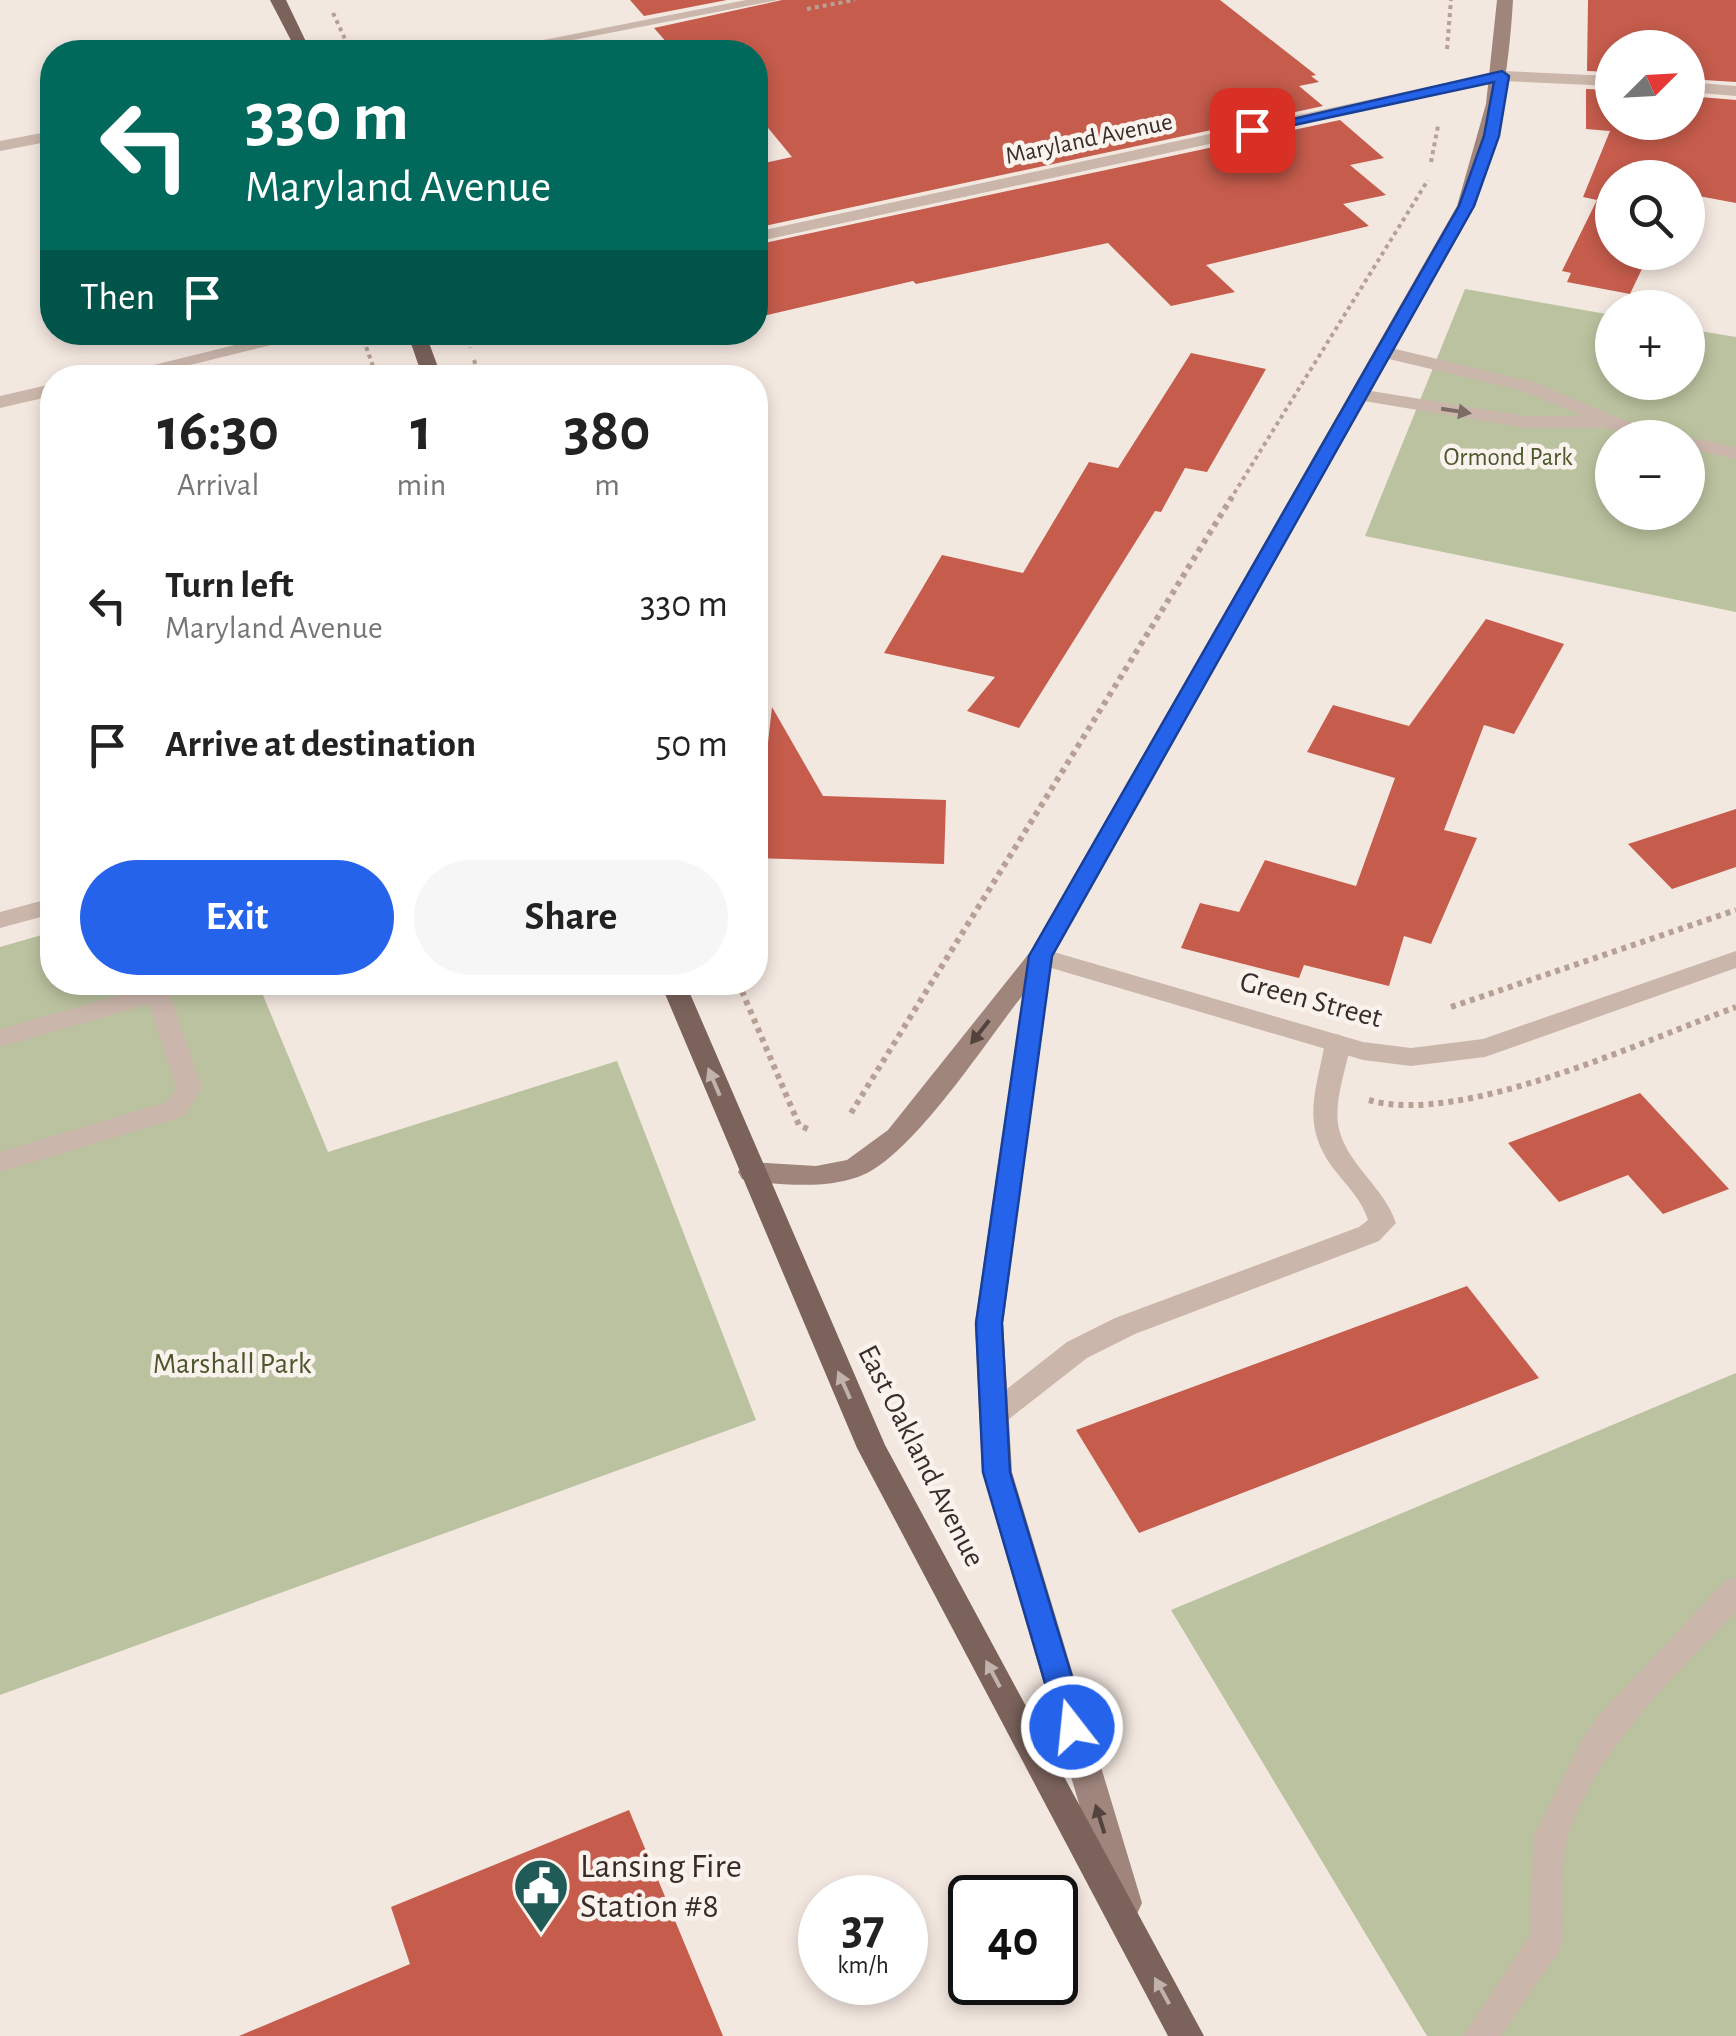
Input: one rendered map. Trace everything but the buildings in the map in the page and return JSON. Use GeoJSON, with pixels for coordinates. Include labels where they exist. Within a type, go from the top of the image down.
{"type":"FeatureCollection","features":[{"type":"Feature","properties":{"kind":"main road"},"geometry":{"type":"LineString","coordinates":[[278,0],[298,40]]}},
{"type":"Feature","properties":{"kind":"main road","name":"East Oakland Avenue"},"geometry":{"type":"LineString","coordinates":[[677,995],[872,1448],[1187,2036]]}},
{"type":"Feature","properties":{"kind":"street"},"geometry":{"type":"LineString","coordinates":[[555,40],[770,0]]}},
{"type":"Feature","properties":{"kind":"street"},"geometry":{"type":"LineString","coordinates":[[751,1172],[816,1176],[854,1168],[897,1137],[1040,956],[1466,206],[1491,136],[1502,76],[1505,0]]}},
{"type":"Feature","properties":{"kind":"street","name":"Maryland Avenue"},"geometry":{"type":"LineString","coordinates":[[768,234],[1502,76],[1595,80]]}},
{"type":"Feature","properties":{"kind":"street"},"geometry":{"type":"LineString","coordinates":[[1705,88],[1736,91]]}},
{"type":"Feature","properties":{"kind":"street"},"geometry":{"type":"LineString","coordinates":[[0,146],[40,138]]}},
{"type":"Feature","properties":{"kind":"street"},"geometry":{"type":"LineString","coordinates":[[168,365],[257,345]]}},
{"type":"Feature","properties":{"kind":"street"},"geometry":{"type":"LineString","coordinates":[[1383,352],[1535,387],[1580,405],[1604,420]]}},
{"type":"Feature","properties":{"kind":"street"},"geometry":{"type":"LineString","coordinates":[[0,402],[40,393]]}},
{"type":"Feature","properties":{"kind":"street"},"geometry":{"type":"LineString","coordinates":[[1360,395],[1526,422],[1595,422]]}},
{"type":"Feature","properties":{"kind":"street"},"geometry":{"type":"LineString","coordinates":[[1705,447],[1736,453]]}},
{"type":"Feature","properties":{"kind":"street"},"geometry":{"type":"LineString","coordinates":[[0,920],[40,909]]}},
{"type":"Feature","properties":{"kind":"street"},"geometry":{"type":"LineString","coordinates":[[1040,956],[989,1323],[997,1472],[1138,1946]]}},
{"type":"Feature","properties":{"kind":"street","name":"Green Street"},"geometry":{"type":"LineString","coordinates":[[1040,956],[1338,1043],[1410,1056],[1485,1048],[1736,959]]}},
{"type":"Feature","properties":{"kind":"street"},"geometry":{"type":"LineString","coordinates":[[0,1038],[134,995]]}},
{"type":"Feature","properties":{"kind":"street"},"geometry":{"type":"LineString","coordinates":[[0,1162],[176,1108],[189,1088],[158,995]]}},
{"type":"Feature","properties":{"kind":"street"},"geometry":{"type":"LineString","coordinates":[[994,1415],[1077,1350],[1125,1326],[1369,1234],[1382,1223],[1378,1204],[1335,1150],[1325,1127],[1338,1043]]}},
{"type":"Feature","properties":{"kind":"street"},"geometry":{"type":"LineString","coordinates":[[1480,2036],[1546,1941],[1551,1836],[1591,1753],[1612,1724],[1736,1590]]}},
{"type":"Feature","properties":{"kind":"path"},"geometry":{"type":"LineString","coordinates":[[846,1118],[1428,180],[1444,88],[1451,0]]}},
{"type":"Feature","properties":{"kind":"path"},"geometry":{"type":"LineString","coordinates":[[1443,1010],[1736,910]]}},
{"type":"Feature","properties":{"kind":"path"},"geometry":{"type":"LineString","coordinates":[[743,995],[798,1125],[814,1132],[826,1129]]}},
{"type":"Feature","properties":{"kind":"green space","name":"Ormond Park"},"geometry":{"type":"Polygon","coordinates":[[[1465,289],[1595,312],[1595,400],[1705,400],[1705,332],[1736,337],[1736,612],[1365,536],[1465,289]]]}},
{"type":"Feature","properties":{"kind":"green space","name":"Marshall Park"},"geometry":{"type":"Polygon","coordinates":[[[40,935],[40,995],[263,995],[328,1152],[617,1061],[756,1420],[0,1695],[0,947],[40,935]]]}},
{"type":"Feature","properties":{"kind":"green space"},"geometry":{"type":"Polygon","coordinates":[[[1736,1373],[1736,2036],[1427,2036],[1171,1610],[1736,1373]]]}},
{"type":"Feature","properties":{"kind":"place","name":"Lansing Fire Station #8"},"geometry":{"type":"Point","coordinates":[541,1935]}},
{"type":"Feature","properties":{"kind":"route"},"geometry":{"type":"LineString","coordinates":[[1072,1727],[997,1472],[989,1323],[1040,956],[1466,206],[1491,136],[1502,76],[1252,130]]}}]}
